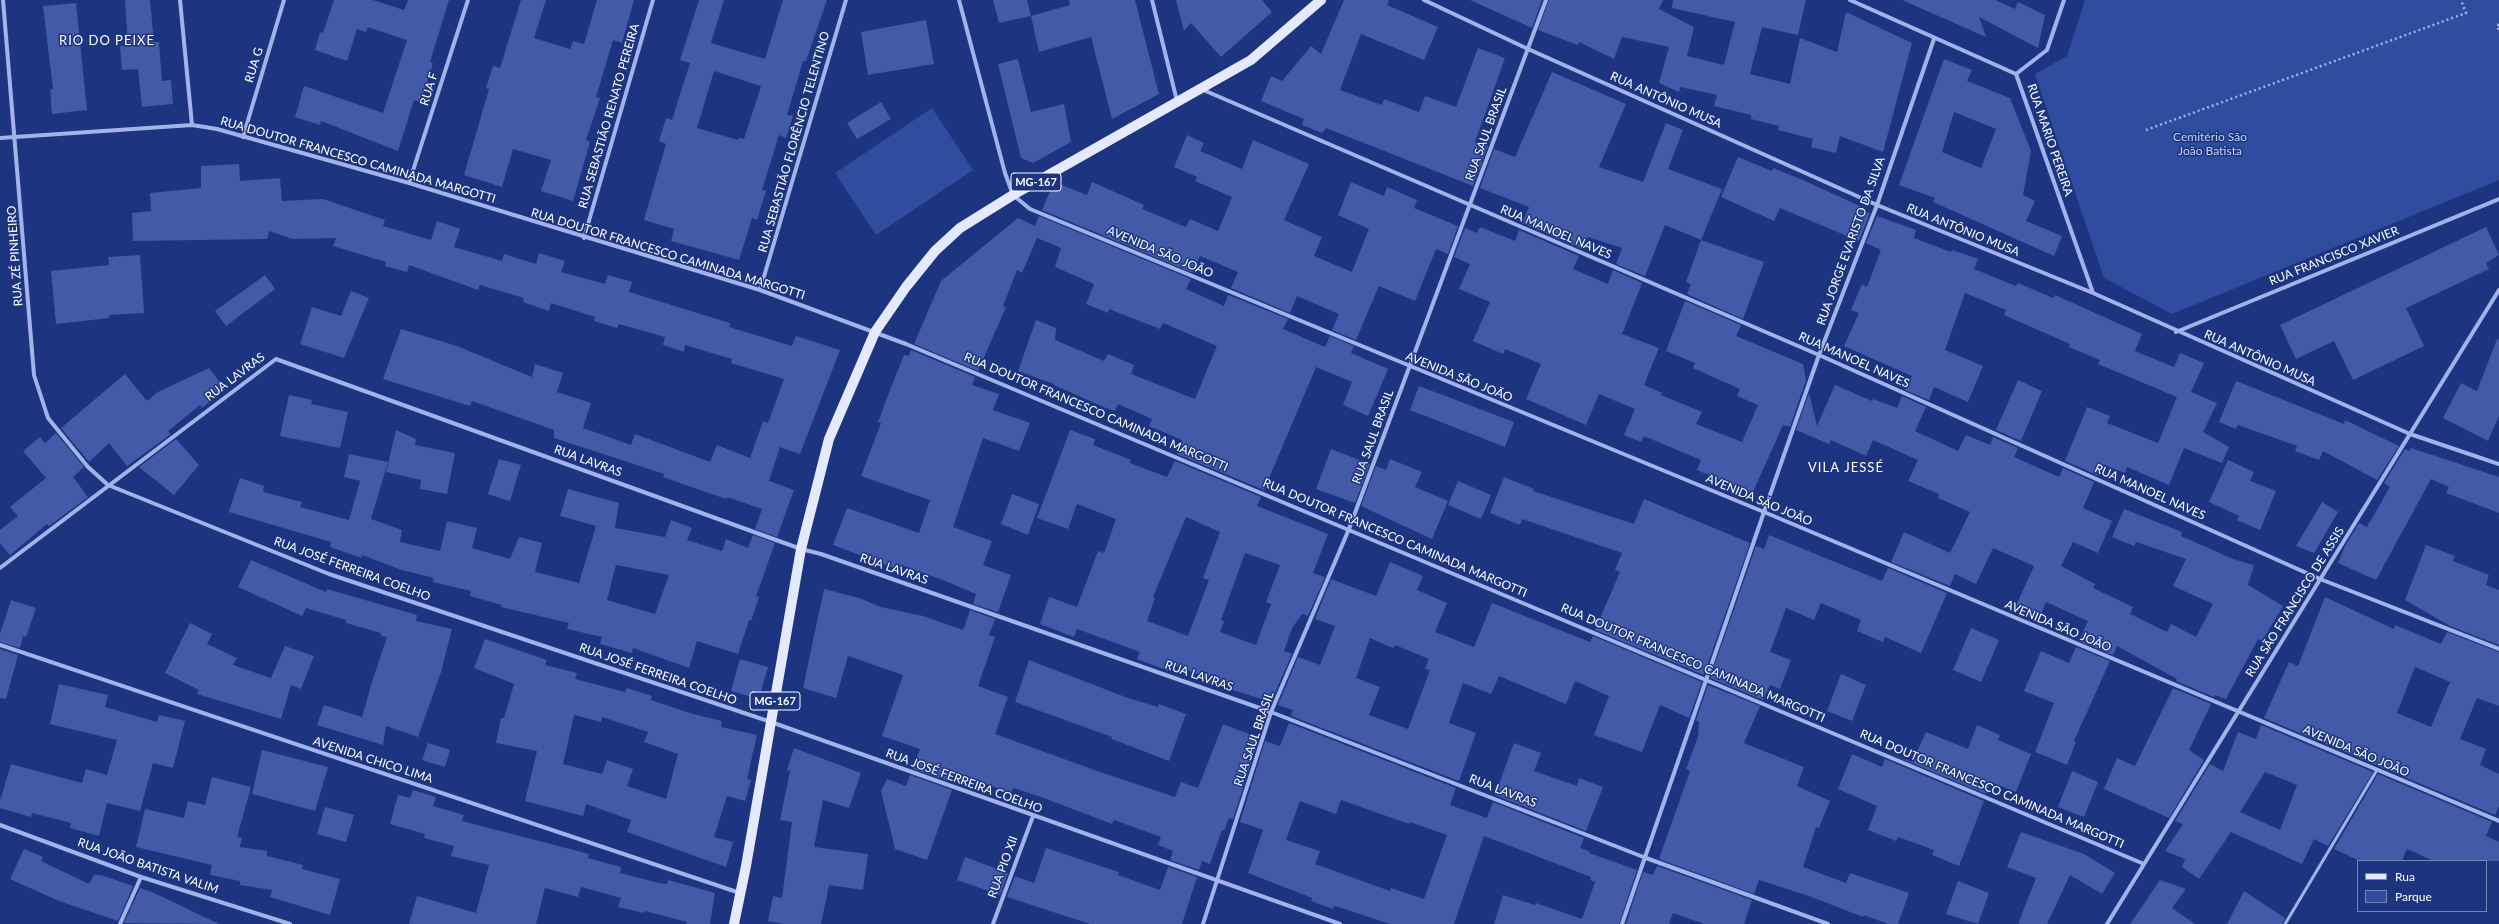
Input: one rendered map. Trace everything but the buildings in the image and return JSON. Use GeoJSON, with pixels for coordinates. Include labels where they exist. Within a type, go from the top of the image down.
{"type":"FeatureCollection","features":[{"type":"Feature","properties":{"kind":"main road","name":"MG-167"},"geometry":{"type":"LineString","coordinates":[[734,924],[771,722],[800,549],[829,439],[875,332],[906,286],[935,252],[960,228],[1013,195],[1178,103],[1251,60],[1321,0]]}},
{"type":"Feature","properties":{"kind":"street","name":"RUA ZÉ PINHEIRO"},"geometry":{"type":"LineString","coordinates":[[3,0],[16,136],[34,375],[48,418],[88,467],[108,485]]}},
{"type":"Feature","properties":{"kind":"street"},"geometry":{"type":"LineString","coordinates":[[180,0],[192,125]]}},
{"type":"Feature","properties":{"kind":"street","name":"RUA G"},"geometry":{"type":"LineString","coordinates":[[244,137],[284,0]]}},
{"type":"Feature","properties":{"kind":"street","name":"RUA F"},"geometry":{"type":"LineString","coordinates":[[409,184],[468,0]]}},
{"type":"Feature","properties":{"kind":"street","name":"RUA SEBASTIÃO RENATO PEREIRA"},"geometry":{"type":"LineString","coordinates":[[584,238],[654,0]]}},
{"type":"Feature","properties":{"kind":"street","name":"RUA SEBASTIÃO FLORÊNCIO TELENTINO"},"geometry":{"type":"LineString","coordinates":[[760,290],[846,0]]}},
{"type":"Feature","properties":{"kind":"street"},"geometry":{"type":"LineString","coordinates":[[959,0],[1013,195]]}},
{"type":"Feature","properties":{"kind":"street"},"geometry":{"type":"LineString","coordinates":[[1152,0],[1178,103]]}},
{"type":"Feature","properties":{"kind":"street","name":"RUA ANTÔNIO MUSA"},"geometry":{"type":"LineString","coordinates":[[1424,0],[1528,49],[1877,205],[2093,294],[2176,332],[2410,434],[2499,464]]}},
{"type":"Feature","properties":{"kind":"street","name":"RUA SAUL BRASIL"},"geometry":{"type":"LineString","coordinates":[[1203,924],[1271,712],[1349,529],[1546,0]]}},
{"type":"Feature","properties":{"kind":"street","name":"RUA MARIO PEREIRA"},"geometry":{"type":"LineString","coordinates":[[1850,0],[1934,39],[2016,74],[2093,294]]}},
{"type":"Feature","properties":{"kind":"street"},"geometry":{"type":"LineString","coordinates":[[2016,74],[2047,50],[2064,0]]}},
{"type":"Feature","properties":{"kind":"street","name":"RUA JORGE EVARISTO DA SILVA"},"geometry":{"type":"LineString","coordinates":[[1622,924],[1708,680],[1764,512],[1819,355],[1877,205],[1934,39]]}},
{"type":"Feature","properties":{"kind":"street","name":"RUA MANOEL NAVES"},"geometry":{"type":"LineString","coordinates":[[1200,89],[1469,206],[1819,355],[2320,579],[2499,649]]}},
{"type":"Feature","properties":{"kind":"street","name":"RUA DOUTOR FRANCESCO CAMINADA MARGOTTI"},"geometry":{"type":"LineString","coordinates":[[0,138],[192,125],[244,137],[409,184],[760,290],[875,332],[1349,529],[2144,864]]}},
{"type":"Feature","properties":{"kind":"street","name":"AVENIDA SÃO JOÃO"},"geometry":{"type":"LineString","coordinates":[[1013,195],[1030,209],[1764,512],[2238,713],[2499,821]]}},
{"type":"Feature","properties":{"kind":"street","name":"RUA FRANCISCO XAVIER"},"geometry":{"type":"LineString","coordinates":[[2176,332],[2499,199]]}},
{"type":"Feature","properties":{"kind":"street","name":"RUA SÃO FRANCISCO DE ASSIS"},"geometry":{"type":"LineString","coordinates":[[2107,924],[2499,290]]}},
{"type":"Feature","properties":{"kind":"street","name":"RUA LAVRAS"},"geometry":{"type":"LineString","coordinates":[[0,568],[276,359],[800,549],[828,556],[1271,712],[1646,858],[1828,924]]}},
{"type":"Feature","properties":{"kind":"street","name":"RUA JOSÉ FERREIRA COELHO"},"geometry":{"type":"LineString","coordinates":[[108,485],[329,574],[771,722],[1032,816],[1340,924]]}},
{"type":"Feature","properties":{"kind":"street","name":"AVENIDA CHICO LIMA"},"geometry":{"type":"LineString","coordinates":[[0,645],[740,893]]}},
{"type":"Feature","properties":{"kind":"street","name":"RUA PIO XII"},"geometry":{"type":"LineString","coordinates":[[993,924],[1032,816]]}},
{"type":"Feature","properties":{"kind":"street","name":"RUA JOÃO BATISTA VALIM"},"geometry":{"type":"LineString","coordinates":[[0,825],[141,876],[290,924]]}},
{"type":"Feature","properties":{"kind":"street"},"geometry":{"type":"LineString","coordinates":[[120,924],[141,876]]}},
{"type":"Feature","properties":{"kind":"lane"},"geometry":{"type":"LineString","coordinates":[[2285,924],[2376,770]]}},
{"type":"Feature","properties":{"kind":"path"},"geometry":{"type":"LineString","coordinates":[[2146,130],[2466,13],[2461,0]]}},
{"type":"Feature","properties":{"kind":"path"},"geometry":{"type":"LineString","coordinates":[[2499,25],[2497,25],[2499,32]]}},
{"type":"Feature","properties":{"kind":"green space","name":"Cemitério São João Batista"},"geometry":{"type":"Polygon","coordinates":[[[2085,0],[2499,0],[2499,180],[2172,314],[2104,278],[2035,74],[2067,56],[2085,0]]]}},
{"type":"Feature","properties":{"kind":"green space"},"geometry":{"type":"Polygon","coordinates":[[[932,108],[973,170],[876,235],[835,173],[932,108]]]}},
{"type":"Feature","properties":{"kind":"district","name":"RIO DO PEIXE"},"geometry":{"type":"Point","coordinates":[107,41]}},
{"type":"Feature","properties":{"kind":"district","name":"VILA JESSÉ"},"geometry":{"type":"Point","coordinates":[1846,468]}}]}
